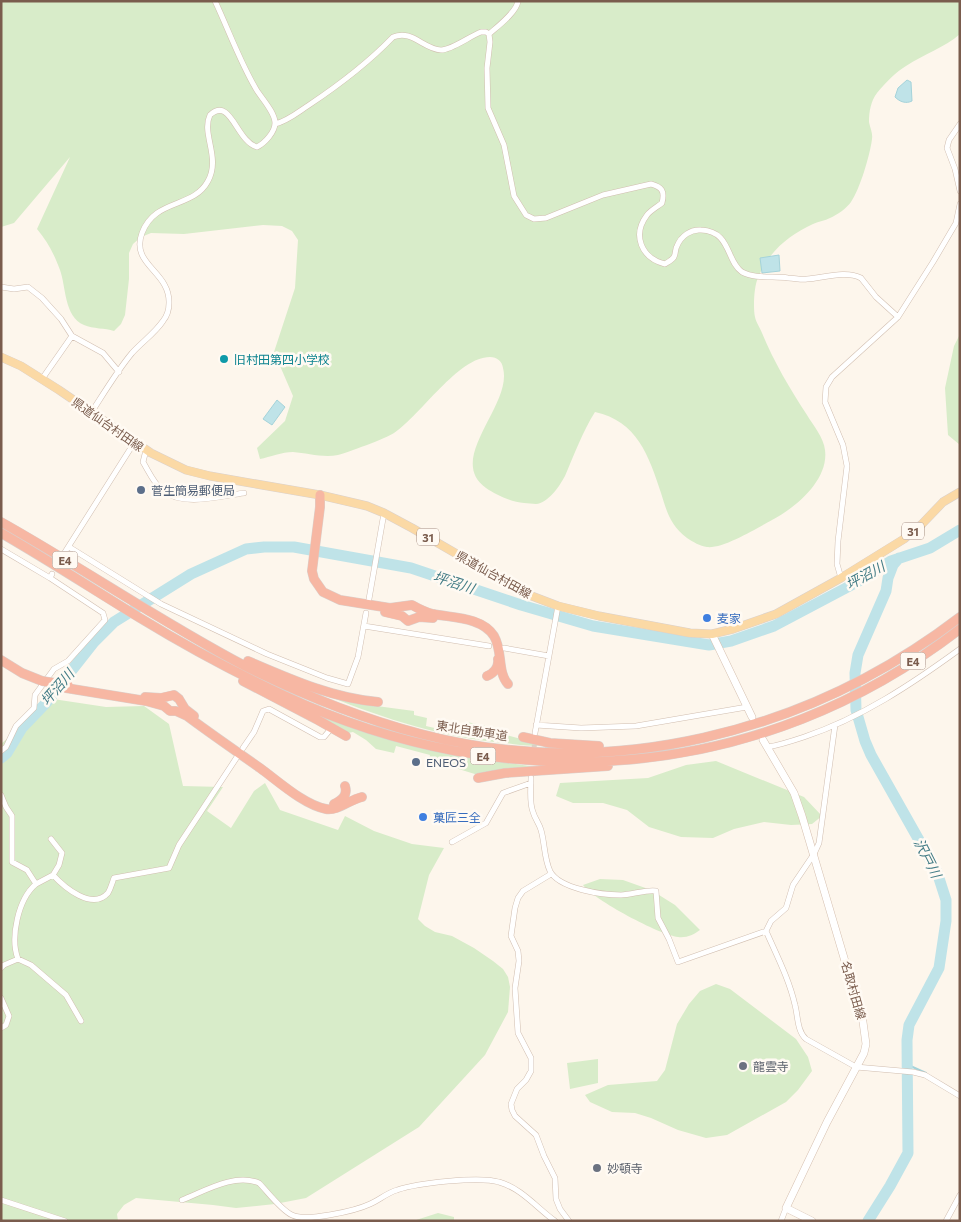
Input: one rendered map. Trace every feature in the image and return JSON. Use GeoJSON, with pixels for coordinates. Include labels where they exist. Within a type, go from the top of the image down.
{"type":"FeatureCollection","features":[{"type":"Feature","properties":{"kind":"highway"},"geometry":{"type":"LineString","coordinates":[[320,495],[320,506],[308,570],[313,587],[318,594],[326,600],[339,604],[395,614],[408,621],[424,617],[462,622],[486,632],[494,642],[499,662],[493,674],[487,676]]}},
{"type":"Feature","properties":{"kind":"highway","name":"東北自動車道"},"geometry":{"type":"LineString","coordinates":[[1,522],[245,666],[362,716],[421,734],[485,746],[550,752],[638,749],[729,742],[776,729],[846,700],[910,664],[960,629]]}},
{"type":"Feature","properties":{"kind":"highway","name":"東北自動車道"},"geometry":{"type":"LineString","coordinates":[[1,533],[151,625],[284,695],[359,726],[419,744],[486,756],[550,762],[641,758],[697,744],[772,719],[803,708],[847,688],[917,648],[960,617]]}},
{"type":"Feature","properties":{"kind":"highway"},"geometry":{"type":"LineString","coordinates":[[310,563],[314,580],[318,587],[327,595],[340,600],[390,608],[412,604],[424,611],[469,620],[488,629],[498,643],[502,672],[508,684]]}},
{"type":"Feature","properties":{"kind":"highway"},"geometry":{"type":"LineString","coordinates":[[158,616],[285,677],[348,698],[378,702]]}},
{"type":"Feature","properties":{"kind":"highway"},"geometry":{"type":"LineString","coordinates":[[151,625],[174,644],[346,736]]}},
{"type":"Feature","properties":{"kind":"highway"},"geometry":{"type":"LineString","coordinates":[[1,660],[22,673],[42,682]]}},
{"type":"Feature","properties":{"kind":"highway"},"geometry":{"type":"LineString","coordinates":[[1,664],[21,676],[42,682],[146,701],[164,706],[170,711],[176,711],[187,716],[297,795],[318,807],[335,809],[353,799],[362,797]]}},
{"type":"Feature","properties":{"kind":"highway"},"geometry":{"type":"LineString","coordinates":[[67,687],[161,698],[174,695],[185,709],[307,798],[323,804],[332,804],[342,800],[345,795],[345,786]]}},
{"type":"Feature","properties":{"kind":"highway"},"geometry":{"type":"LineString","coordinates":[[523,737],[550,743],[589,746],[640,744],[674,739],[697,744]]}},
{"type":"Feature","properties":{"kind":"highway"},"geometry":{"type":"LineString","coordinates":[[478,778],[636,763],[673,757],[697,744]]}},
{"type":"Feature","properties":{"kind":"main road","name":"県道仙台村田線"},"geometry":{"type":"LineString","coordinates":[[1,357],[21,366],[42,379],[134,443],[186,470],[320,495],[367,506],[384,512],[524,593],[558,609],[690,633],[712,635],[776,614],[904,539],[922,524],[943,502],[960,492]]}},
{"type":"Feature","properties":{"kind":"main road"},"geometry":{"type":"LineString","coordinates":[[712,635],[752,716]]}},
{"type":"Feature","properties":{"kind":"main road","name":"名取村田線"},"geometry":{"type":"LineString","coordinates":[[763,740],[794,793],[814,854],[863,1022],[866,1044],[864,1053],[827,1122],[786,1208]]}},
{"type":"Feature","properties":{"kind":"main road"},"geometry":{"type":"LineString","coordinates":[[786,1208],[812,1221]]}},
{"type":"Feature","properties":{"kind":"street"},"geometry":{"type":"LineString","coordinates":[[91,413],[131,354],[164,321],[169,302],[167,289],[161,277],[142,257],[140,249],[142,232],[154,215],[164,207],[189,199],[198,193],[208,182],[214,160],[208,125],[210,115],[219,110],[224,110],[246,141],[257,147],[263,144],[275,124],[274,116],[247,73],[215,1]]}},
{"type":"Feature","properties":{"kind":"street"},"geometry":{"type":"LineString","coordinates":[[489,34],[513,11],[518,1]]}},
{"type":"Feature","properties":{"kind":"street"},"geometry":{"type":"LineString","coordinates":[[275,124],[291,118],[324,96],[362,67],[393,37],[399,34],[409,35],[429,47],[441,50],[449,48],[480,32],[489,34]]}},
{"type":"Feature","properties":{"kind":"street"},"geometry":{"type":"LineString","coordinates":[[489,34],[487,68],[488,108],[504,146],[514,196],[526,215],[534,219],[546,218],[602,195],[651,184],[659,186],[663,190],[662,202],[648,213],[642,222],[640,231],[641,245],[650,258],[665,264],[675,255],[677,246],[683,237],[692,231],[701,230],[716,234],[725,242],[742,272],[768,277],[805,280],[843,275],[856,276],[861,278],[885,306],[898,317]]}},
{"type":"Feature","properties":{"kind":"street"},"geometry":{"type":"LineString","coordinates":[[960,124],[949,140],[947,148],[955,169],[960,192]]}},
{"type":"Feature","properties":{"kind":"street"},"geometry":{"type":"LineString","coordinates":[[840,578],[837,564],[838,540],[847,466],[844,445],[825,402],[826,387],[832,377],[898,317],[956,222],[960,204]]}},
{"type":"Feature","properties":{"kind":"street"},"geometry":{"type":"LineString","coordinates":[[1,288],[28,287],[42,298],[61,319],[72,336],[102,353],[119,372]]}},
{"type":"Feature","properties":{"kind":"street"},"geometry":{"type":"LineString","coordinates":[[42,379],[72,336]]}},
{"type":"Feature","properties":{"kind":"street"},"geometry":{"type":"LineString","coordinates":[[65,552],[134,443]]}},
{"type":"Feature","properties":{"kind":"street"},"geometry":{"type":"LineString","coordinates":[[146,450],[143,462],[157,484],[170,495],[181,499],[193,500],[244,493]]}},
{"type":"Feature","properties":{"kind":"street"},"geometry":{"type":"LineString","coordinates":[[369,599],[384,512]]}},
{"type":"Feature","properties":{"kind":"street"},"geometry":{"type":"LineString","coordinates":[[69,547],[161,604],[267,654],[348,684]]}},
{"type":"Feature","properties":{"kind":"street"},"geometry":{"type":"LineString","coordinates":[[1,549],[51,576],[103,613],[105,620],[68,661],[54,669],[35,695],[34,708],[16,726],[6,747],[1,751]]}},
{"type":"Feature","properties":{"kind":"street"},"geometry":{"type":"LineString","coordinates":[[535,733],[558,609]]}},
{"type":"Feature","properties":{"kind":"street"},"geometry":{"type":"LineString","coordinates":[[345,692],[358,657],[366,613]]}},
{"type":"Feature","properties":{"kind":"street"},"geometry":{"type":"LineString","coordinates":[[364,626],[489,646]]}},
{"type":"Feature","properties":{"kind":"street"},"geometry":{"type":"LineString","coordinates":[[504,648],[549,656]]}},
{"type":"Feature","properties":{"kind":"street"},"geometry":{"type":"LineString","coordinates":[[768,747],[778,746],[850,718],[918,678],[960,649]]}},
{"type":"Feature","properties":{"kind":"street"},"geometry":{"type":"LineString","coordinates":[[536,725],[581,728],[636,726],[747,708]]}},
{"type":"Feature","properties":{"kind":"street"},"geometry":{"type":"LineString","coordinates":[[243,748],[254,732],[265,709],[269,709],[320,737],[324,737],[329,732]]}},
{"type":"Feature","properties":{"kind":"street"},"geometry":{"type":"LineString","coordinates":[[452,842],[486,823],[503,793],[531,780],[533,813],[541,830],[545,859],[551,874],[568,886],[602,893],[621,895],[651,890],[656,891],[658,918],[678,962],[766,931],[771,921],[786,908],[793,885],[820,843],[835,725]]}},
{"type":"Feature","properties":{"kind":"street"},"geometry":{"type":"LineString","coordinates":[[52,875],[63,885],[84,898],[92,899],[100,898],[107,893],[114,878],[169,868],[179,845],[237,757]]}},
{"type":"Feature","properties":{"kind":"street"},"geometry":{"type":"LineString","coordinates":[[1,795],[12,816],[12,862],[27,870],[36,884]]}},
{"type":"Feature","properties":{"kind":"street"},"geometry":{"type":"LineString","coordinates":[[18,959],[14,944],[16,925],[26,896],[36,884],[52,875],[59,865],[62,853],[52,839]]}},
{"type":"Feature","properties":{"kind":"street"},"geometry":{"type":"LineString","coordinates":[[551,874],[523,891],[518,898],[515,908],[512,936],[518,951],[519,962],[515,988],[518,1033],[531,1058],[531,1071],[526,1080],[517,1089],[511,1104],[515,1116],[536,1135],[555,1178],[556,1199],[560,1209],[569,1221]]}},
{"type":"Feature","properties":{"kind":"street"},"geometry":{"type":"LineString","coordinates":[[766,931],[788,981],[795,1003],[801,1034],[856,1066],[902,1070],[925,1075],[960,1096]]}},
{"type":"Feature","properties":{"kind":"street"},"geometry":{"type":"LineString","coordinates":[[1,968],[18,959],[30,965],[66,995],[81,1021]]}},
{"type":"Feature","properties":{"kind":"street"},"geometry":{"type":"LineString","coordinates":[[1,998],[9,1016],[6,1025],[1,1028]]}},
{"type":"Feature","properties":{"kind":"street"},"geometry":{"type":"LineString","coordinates":[[182,1200],[222,1184],[238,1180],[252,1181],[259,1183],[290,1215],[301,1218],[348,1211],[369,1205],[388,1194],[405,1188],[425,1184],[480,1179],[499,1182],[516,1190],[556,1221]]}},
{"type":"Feature","properties":{"kind":"street"},"geometry":{"type":"LineString","coordinates":[[946,1221],[960,1195]]}},
{"type":"Feature","properties":{"kind":"street"},"geometry":{"type":"LineString","coordinates":[[1,1200],[65,1221]]}},
{"type":"Feature","properties":{"kind":"street"},"geometry":{"type":"LineString","coordinates":[[781,1221],[786,1208]]}},
{"type":"Feature","properties":{"kind":"green space"},"geometry":{"type":"Polygon","coordinates":[[[1,1],[960,1],[960,34],[902,68],[880,89],[873,99],[870,110],[869,122],[872,137],[869,154],[861,181],[851,202],[836,215],[804,228],[780,245],[762,269],[755,291],[754,308],[756,319],[783,375],[820,436],[825,450],[825,461],[822,472],[809,492],[791,508],[740,537],[722,545],[707,547],[687,538],[673,523],[667,512],[646,453],[631,432],[621,423],[595,412],[565,476],[545,501],[536,504],[519,502],[504,498],[486,488],[475,476],[473,462],[476,447],[499,398],[503,383],[502,363],[493,357],[478,360],[465,366],[440,388],[405,425],[383,438],[338,455],[321,456],[293,452],[260,459],[257,448],[285,421],[293,396],[274,352],[295,288],[298,240],[292,231],[282,226],[263,225],[184,234],[151,233],[141,237],[133,244],[129,253],[129,279],[125,315],[121,324],[114,331],[84,325],[77,321],[69,308],[60,270],[48,243],[37,229],[70,157],[14,223],[1,227],[1,1]]]}},
{"type":"Feature","properties":{"kind":"green space"},"geometry":{"type":"Polygon","coordinates":[[[960,334],[960,445],[948,435],[945,388],[954,346],[960,334]]]}},
{"type":"Feature","properties":{"kind":"green space"},"geometry":{"type":"Polygon","coordinates":[[[328,696],[369,705],[414,711],[414,715],[427,718],[426,726],[456,733],[465,733],[467,722],[486,726],[499,733],[544,745],[520,745],[437,732],[393,720],[328,696]]]}},
{"type":"Feature","properties":{"kind":"green space"},"geometry":{"type":"Polygon","coordinates":[[[53,699],[106,707],[144,706],[169,724],[183,786],[223,787],[207,811],[231,828],[254,791],[265,783],[280,810],[338,830],[345,816],[374,831],[412,844],[444,848],[429,875],[418,919],[435,932],[452,936],[474,948],[503,969],[508,977],[510,987],[508,1012],[485,1055],[419,1127],[306,1198],[275,1204],[236,1208],[136,1198],[124,1205],[117,1214],[118,1221],[1,1221],[1,744],[53,699]]]}},
{"type":"Feature","properties":{"kind":"green space"},"geometry":{"type":"Polygon","coordinates":[[[316,714],[378,736],[458,756],[537,767],[478,775],[452,767],[453,762],[440,758],[438,763],[429,760],[430,755],[396,746],[394,753],[376,749],[353,732],[348,733],[316,714]]]}},
{"type":"Feature","properties":{"kind":"green space"},"geometry":{"type":"Polygon","coordinates":[[[716,761],[804,797],[822,816],[812,824],[791,825],[764,822],[734,829],[713,838],[681,837],[649,827],[627,810],[603,803],[573,803],[556,796],[560,783],[648,778],[686,765],[716,761]]]}},
{"type":"Feature","properties":{"kind":"green space"},"geometry":{"type":"Polygon","coordinates":[[[600,879],[623,880],[651,890],[675,905],[700,930],[690,936],[678,937],[643,924],[613,908],[583,885],[600,879]]]}},
{"type":"Feature","properties":{"kind":"green space"},"geometry":{"type":"Polygon","coordinates":[[[716,984],[730,989],[796,1039],[808,1057],[812,1071],[786,1102],[727,1135],[706,1138],[678,1130],[635,1113],[612,1112],[590,1102],[585,1095],[608,1085],[657,1081],[665,1070],[677,1024],[689,1004],[700,991],[716,984]]]}},
{"type":"Feature","properties":{"kind":"green space"},"geometry":{"type":"Polygon","coordinates":[[[598,1059],[598,1083],[570,1089],[567,1063],[598,1059]]]}},
{"type":"Feature","properties":{"kind":"green space"},"geometry":{"type":"Polygon","coordinates":[[[438,1213],[454,1217],[454,1221],[413,1221],[438,1213]]]}},
{"type":"Feature","properties":{"kind":"water"},"geometry":{"type":"Polygon","coordinates":[[[907,80],[911,82],[912,101],[910,102],[901,101],[895,97],[898,88],[907,80]]]}},
{"type":"Feature","properties":{"kind":"water"},"geometry":{"type":"Polygon","coordinates":[[[779,255],[780,271],[762,273],[760,258],[779,255]]]}},
{"type":"Feature","properties":{"kind":"water"},"geometry":{"type":"Polygon","coordinates":[[[277,400],[285,407],[272,425],[263,419],[277,400]]]}},
{"type":"Feature","properties":{"kind":"waterway","name":"坪沼川"},"geometry":{"type":"LineString","coordinates":[[1,758],[7,753],[22,728],[46,703],[94,642],[114,622],[191,574],[246,549],[294,547],[411,568],[521,605],[593,626],[709,645],[731,641],[774,626],[861,580],[891,561],[930,548],[960,530]]}},
{"type":"Feature","properties":{"kind":"waterway","name":"沢戸川"},"geometry":{"type":"LineString","coordinates":[[868,1221],[908,1153],[907,1040],[909,1025],[939,968],[946,921],[946,900],[937,872],[871,755],[856,710],[855,673],[858,655],[886,591],[893,565],[899,558]]}},
{"type":"Feature","properties":{"kind":"waterway"},"geometry":{"type":"LineString","coordinates":[[906,1064],[926,1073]]}},
{"type":"Feature","properties":{"kind":"tunnel"},"geometry":{"type":"LineString","coordinates":[[532,772],[535,738]]}},
{"type":"Feature","properties":{"kind":"place","name":"旧村田第四小学校"},"geometry":{"type":"Point","coordinates":[224,359]}},
{"type":"Feature","properties":{"kind":"place","name":"菅生簡易郵便局"},"geometry":{"type":"Point","coordinates":[141,490]}},
{"type":"Feature","properties":{"kind":"place","name":"麦家"},"geometry":{"type":"Point","coordinates":[707,618]}},
{"type":"Feature","properties":{"kind":"place","name":"ENEOS"},"geometry":{"type":"Point","coordinates":[416,762]}},
{"type":"Feature","properties":{"kind":"place","name":"菓匠三全"},"geometry":{"type":"Point","coordinates":[423,817]}},
{"type":"Feature","properties":{"kind":"place","name":"龍雲寺"},"geometry":{"type":"Point","coordinates":[743,1066]}},
{"type":"Feature","properties":{"kind":"place","name":"妙頓寺"},"geometry":{"type":"Point","coordinates":[597,1168]}}]}
